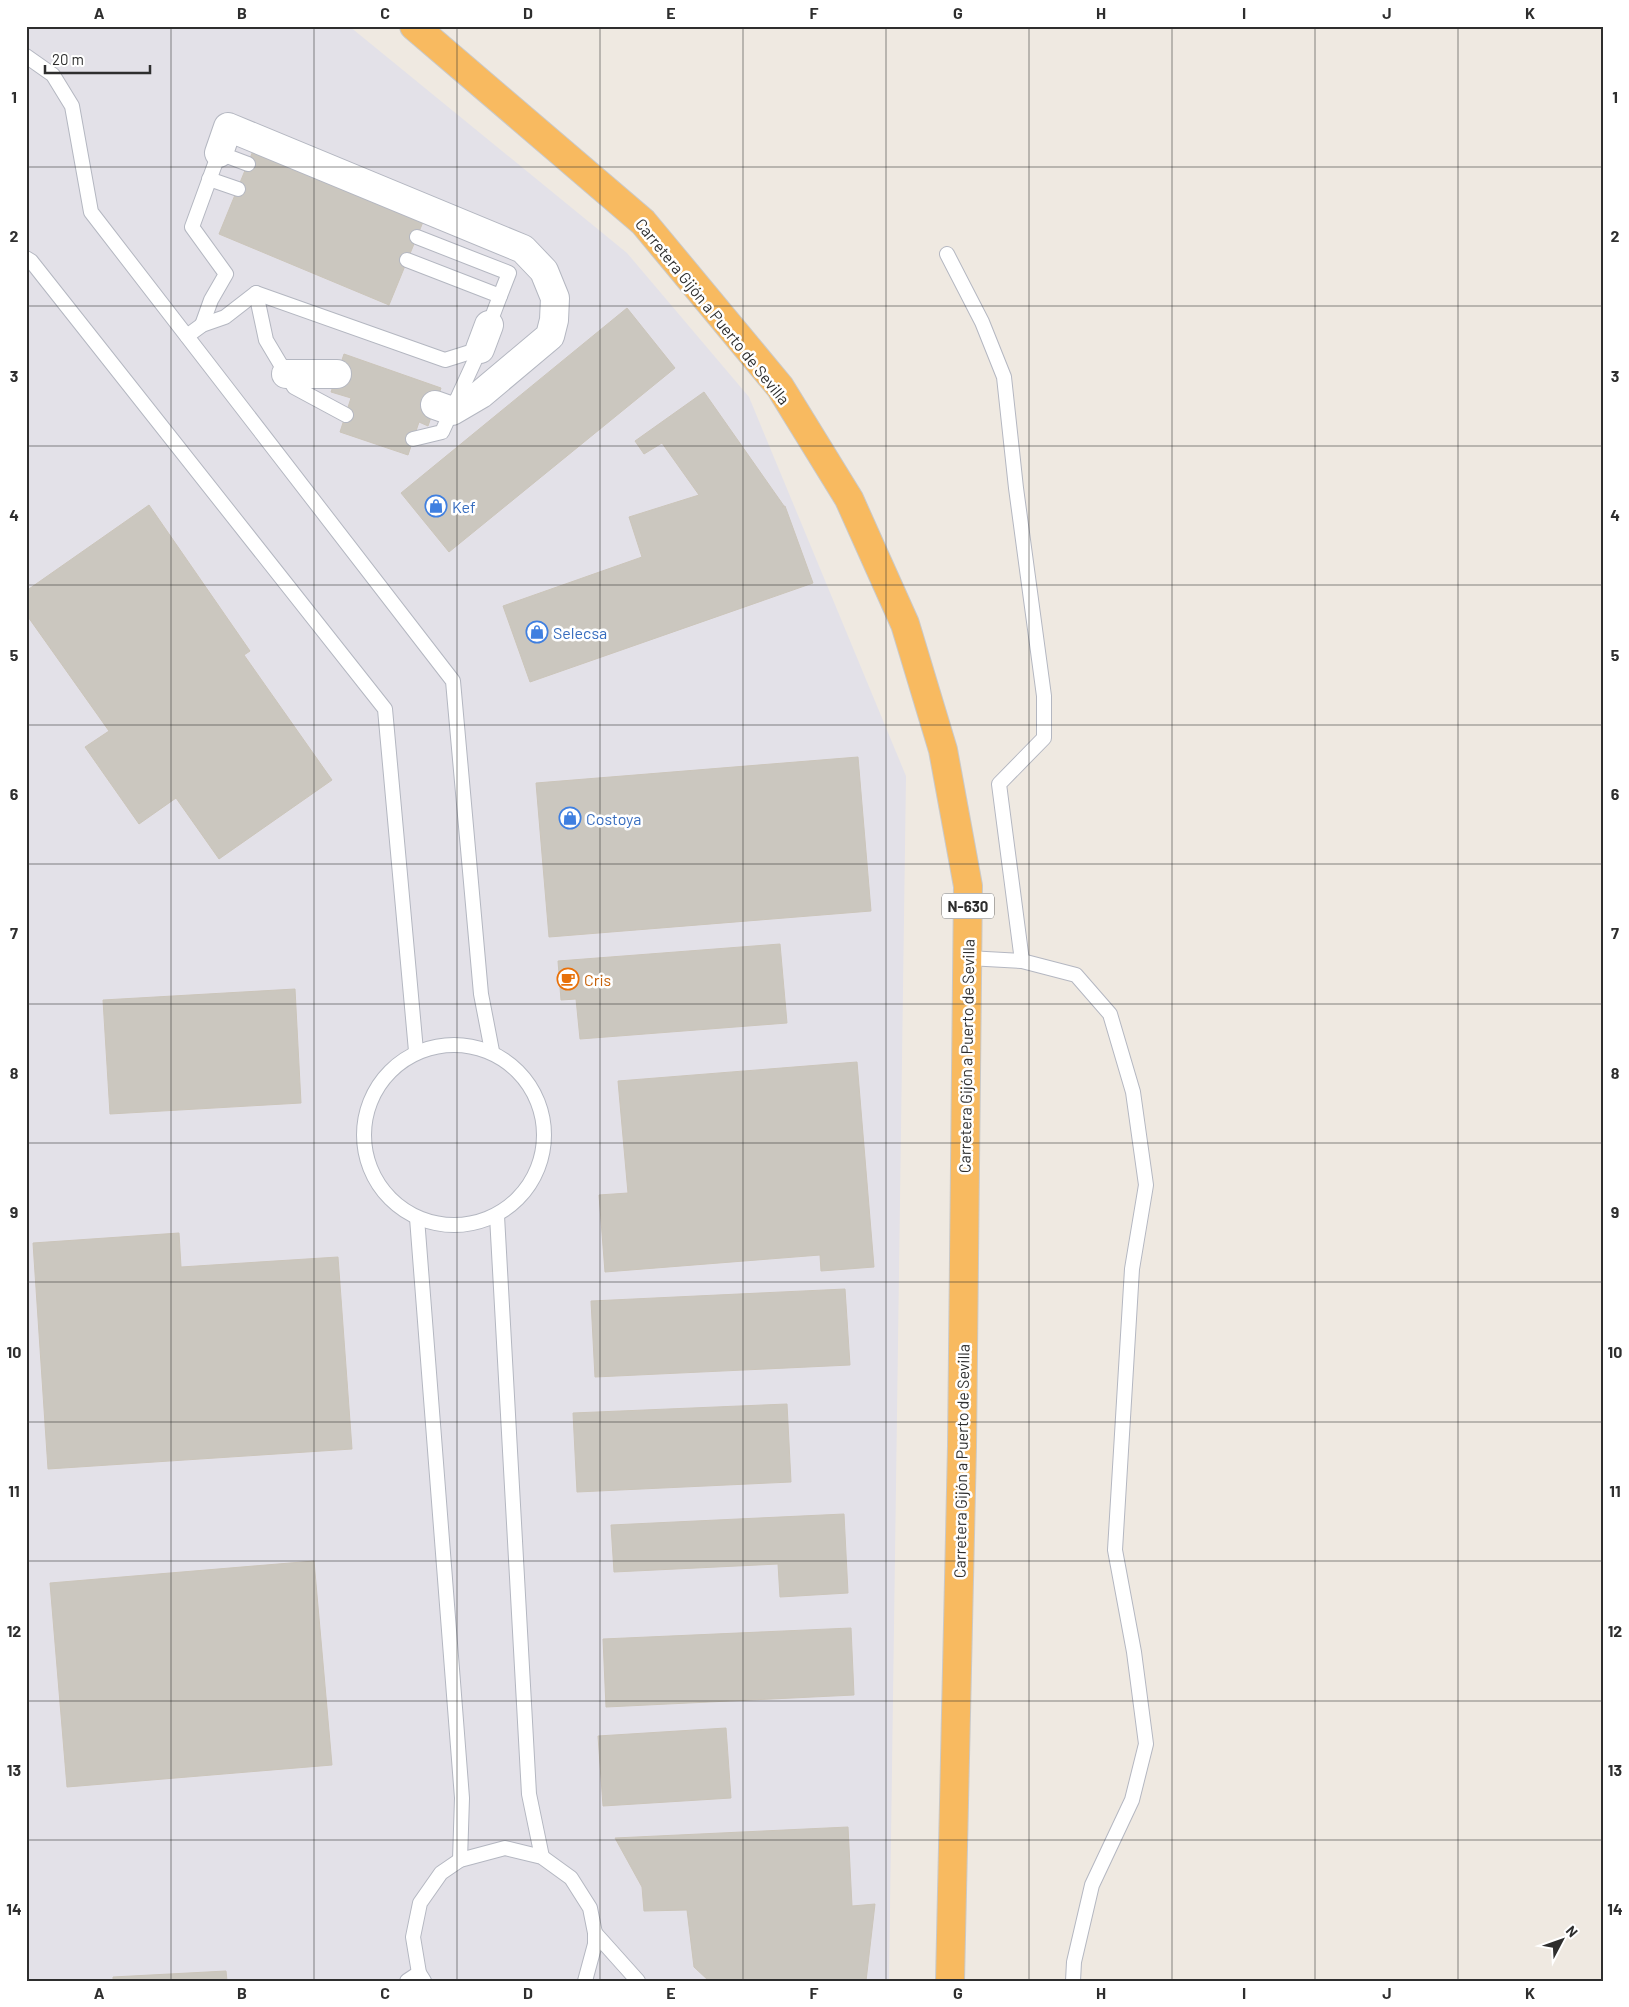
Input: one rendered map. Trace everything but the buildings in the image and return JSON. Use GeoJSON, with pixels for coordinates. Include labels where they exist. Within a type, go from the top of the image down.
{"type":"FeatureCollection","features":[{"type":"Feature","properties":{"kind":"highway","name":"Carretera Gijón a Puerto de Sevilla"},"geometry":{"type":"LineString","coordinates":[[414,26],[643,222],[780,388],[849,499],[906,624],[943,750],[968,886],[962,1446],[950,1981]]}},
{"type":"Feature","properties":{"kind":"street"},"geometry":{"type":"LineString","coordinates":[[219,153],[228,127],[523,249],[544,271],[555,298],[554,320],[550,336],[481,394],[444,408]]}},
{"type":"Feature","properties":{"kind":"street"},"geometry":{"type":"LineString","coordinates":[[286,374],[338,374]]}},
{"type":"Feature","properties":{"kind":"lane"},"geometry":{"type":"LineString","coordinates":[[26,56],[53,75],[72,106],[91,212],[453,681],[481,994],[492,1052]]}},
{"type":"Feature","properties":{"kind":"lane"},"geometry":{"type":"LineString","coordinates":[[202,325],[211,300],[226,274],[192,227],[219,153],[248,164]]}},
{"type":"Feature","properties":{"kind":"lane"},"geometry":{"type":"LineString","coordinates":[[209,179],[238,190]]}},
{"type":"Feature","properties":{"kind":"lane"},"geometry":{"type":"LineString","coordinates":[[413,439],[442,432],[444,408],[485,337],[509,273],[417,237]]}},
{"type":"Feature","properties":{"kind":"lane"},"geometry":{"type":"LineString","coordinates":[[947,254],[982,322],[1004,377],[1016,488],[1044,696],[1044,738],[999,784],[1022,961]]}},
{"type":"Feature","properties":{"kind":"lane"},"geometry":{"type":"LineString","coordinates":[[26,258],[31,261],[385,709],[416,1051]]}},
{"type":"Feature","properties":{"kind":"lane"},"geometry":{"type":"LineString","coordinates":[[407,260],[500,296]]}},
{"type":"Feature","properties":{"kind":"lane"},"geometry":{"type":"LineString","coordinates":[[187,336],[202,325],[225,317],[256,293]]}},
{"type":"Feature","properties":{"kind":"lane"},"geometry":{"type":"LineString","coordinates":[[256,293],[445,360],[485,337]]}},
{"type":"Feature","properties":{"kind":"lane"},"geometry":{"type":"LineString","coordinates":[[256,293],[266,340],[294,387],[346,414]]}},
{"type":"Feature","properties":{"kind":"lane"},"geometry":{"type":"LineString","coordinates":[[968,958],[1022,961],[1076,974],[1110,1014],[1133,1092],[1146,1185],[1132,1269],[1115,1550],[1134,1652],[1146,1744],[1132,1800],[1092,1885],[1074,1962],[1073,1981]]}},
{"type":"Feature","properties":{"kind":"lane"},"geometry":{"type":"LineString","coordinates":[[455,1043],[492,1052],[521,1073],[539,1103],[545,1128],[545,1138],[537,1172],[517,1201],[497,1216],[479,1224],[452,1226],[417,1218],[388,1197],[369,1168],[363,1132],[370,1098],[391,1068],[416,1051],[455,1043]]}},
{"type":"Feature","properties":{"kind":"lane"},"geometry":{"type":"LineString","coordinates":[[497,1216],[529,1794],[542,1857]]}},
{"type":"Feature","properties":{"kind":"lane"},"geometry":{"type":"LineString","coordinates":[[417,1218],[462,1798],[460,1860]]}},
{"type":"Feature","properties":{"kind":"lane"},"geometry":{"type":"LineString","coordinates":[[417,1978],[413,1937],[420,1903],[441,1873],[460,1860],[505,1848],[542,1857],[571,1878],[590,1908],[595,1944],[585,1981]]}},
{"type":"Feature","properties":{"kind":"lane"},"geometry":{"type":"LineString","coordinates":[[595,1934],[638,1981]]}},
{"type":"Feature","properties":{"kind":"shaded area"},"geometry":{"type":"Polygon","coordinates":[[[26,26],[349,26],[627,253],[749,397],[906,776],[889,1981],[26,1981],[26,26]]]}},
{"type":"Feature","properties":{"kind":"place","name":"Kef"},"geometry":{"type":"Point","coordinates":[436,506]}},
{"type":"Feature","properties":{"kind":"place","name":"Selecsa"},"geometry":{"type":"Point","coordinates":[537,632]}},
{"type":"Feature","properties":{"kind":"place","name":"Costoya"},"geometry":{"type":"Point","coordinates":[570,818]}},
{"type":"Feature","properties":{"kind":"place","name":"Cris"},"geometry":{"type":"Point","coordinates":[568,979]}}]}
